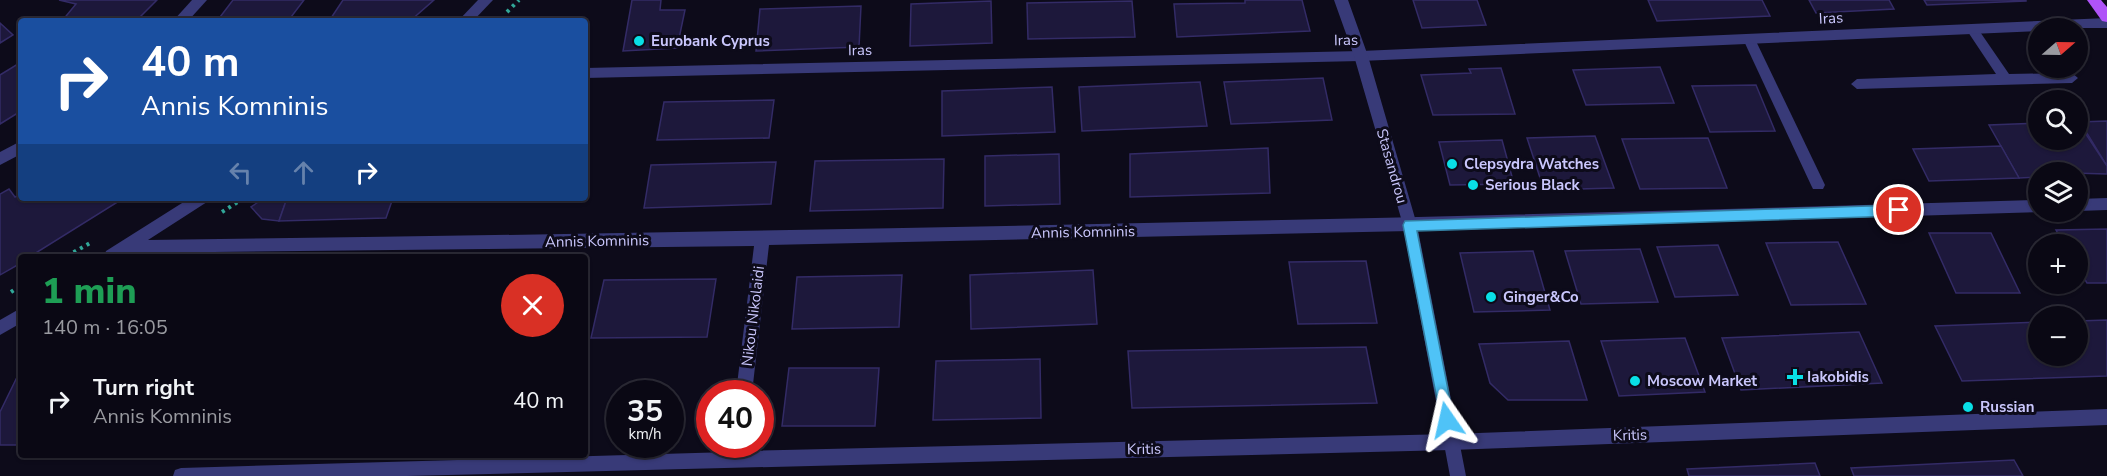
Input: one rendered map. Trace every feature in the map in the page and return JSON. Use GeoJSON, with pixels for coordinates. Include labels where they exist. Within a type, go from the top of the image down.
{"type":"FeatureCollection","features":[{"type":"Feature","properties":{"kind":"main road"},"geometry":{"type":"LineString","coordinates":[[2094,0],[2107,17]]}},
{"type":"Feature","properties":{"kind":"street"},"geometry":{"type":"LineString","coordinates":[[183,18],[200,0]]}},
{"type":"Feature","properties":{"kind":"street"},"geometry":{"type":"LineString","coordinates":[[468,18],[486,0]]}},
{"type":"Feature","properties":{"kind":"street","name":"Stasandrou"},"geometry":{"type":"LineString","coordinates":[[1341,0],[1361,56],[1410,225],[1458,476]]}},
{"type":"Feature","properties":{"kind":"street","name":"Iras"},"geometry":{"type":"LineString","coordinates":[[588,73],[1361,56],[2107,23]]}},
{"type":"Feature","properties":{"kind":"street"},"geometry":{"type":"LineString","coordinates":[[0,159],[18,149]]}},
{"type":"Feature","properties":{"kind":"street"},"geometry":{"type":"LineString","coordinates":[[114,254],[197,201]]}},
{"type":"Feature","properties":{"kind":"street"},"geometry":{"type":"LineString","coordinates":[[2088,205],[2107,204]]}},
{"type":"Feature","properties":{"kind":"street","name":"Annis Komninis"},"geometry":{"type":"LineString","coordinates":[[127,246],[762,239],[1410,225],[2028,206]]}},
{"type":"Feature","properties":{"kind":"street","name":"Nikou Nikolaidi"},"geometry":{"type":"LineString","coordinates":[[746,380],[762,239]]}},
{"type":"Feature","properties":{"kind":"street"},"geometry":{"type":"LineString","coordinates":[[0,328],[18,317]]}},
{"type":"Feature","properties":{"kind":"street","name":"Kritis"},"geometry":{"type":"LineString","coordinates":[[774,451],[1451,442],[2107,417]]}},
{"type":"Feature","properties":{"kind":"street","name":"Kritis"},"geometry":{"type":"LineString","coordinates":[[181,476],[696,454]]}},
{"type":"Feature","properties":{"kind":"lane"},"geometry":{"type":"LineString","coordinates":[[1972,28],[2006,79]]}},
{"type":"Feature","properties":{"kind":"lane"},"geometry":{"type":"LineString","coordinates":[[1749,39],[1818,185]]}},
{"type":"Feature","properties":{"kind":"lane"},"geometry":{"type":"LineString","coordinates":[[1857,84],[2072,78]]}},
{"type":"Feature","properties":{"kind":"building"},"geometry":{"type":"Polygon","coordinates":[[[59,0],[157,0],[139,18],[64,18],[76,4],[59,0]]]}},
{"type":"Feature","properties":{"kind":"building"},"geometry":{"type":"Polygon","coordinates":[[[233,0],[304,0],[290,18],[219,18],[233,0]]]}},
{"type":"Feature","properties":{"kind":"building"},"geometry":{"type":"Polygon","coordinates":[[[343,0],[434,0],[413,18],[331,18],[343,0]]]}},
{"type":"Feature","properties":{"kind":"building"},"geometry":{"type":"Polygon","coordinates":[[[632,0],[661,0],[660,10],[685,10],[677,48],[623,51],[632,0]]]}},
{"type":"Feature","properties":{"kind":"building"},"geometry":{"type":"Polygon","coordinates":[[[1245,0],[1302,0],[1310,31],[1177,37],[1174,4],[1245,3],[1245,0]]]}},
{"type":"Feature","properties":{"kind":"building"},"geometry":{"type":"Polygon","coordinates":[[[1413,0],[1477,0],[1486,25],[1422,28],[1413,0]]]}},
{"type":"Feature","properties":{"kind":"building"},"geometry":{"type":"Polygon","coordinates":[[[1648,0],[1762,0],[1770,16],[1657,21],[1648,0]]]}},
{"type":"Feature","properties":{"kind":"building"},"geometry":{"type":"Polygon","coordinates":[[[1809,0],[1889,0],[1894,9],[1816,13],[1809,0]]]}},
{"type":"Feature","properties":{"kind":"building"},"geometry":{"type":"Polygon","coordinates":[[[1924,0],[2026,0],[2026,1],[1927,5],[1924,0]]]}},
{"type":"Feature","properties":{"kind":"building"},"geometry":{"type":"Polygon","coordinates":[[[991,1],[992,43],[910,46],[911,4],[991,1]]]}},
{"type":"Feature","properties":{"kind":"building"},"geometry":{"type":"Polygon","coordinates":[[[1132,1],[1135,37],[1028,39],[1027,3],[1132,1]]]}},
{"type":"Feature","properties":{"kind":"building"},"geometry":{"type":"Polygon","coordinates":[[[861,6],[859,47],[756,51],[760,9],[861,6]]]}},
{"type":"Feature","properties":{"kind":"building"},"geometry":{"type":"Polygon","coordinates":[[[0,23],[13,35],[0,43],[0,23]]]}},
{"type":"Feature","properties":{"kind":"building"},"geometry":{"type":"Polygon","coordinates":[[[18,64],[18,113],[0,124],[0,75],[18,64]]]}},
{"type":"Feature","properties":{"kind":"building"},"geometry":{"type":"Polygon","coordinates":[[[1660,67],[1674,103],[1586,105],[1573,70],[1660,67]]]}},
{"type":"Feature","properties":{"kind":"building"},"geometry":{"type":"Polygon","coordinates":[[[1501,68],[1515,114],[1433,115],[1421,75],[1471,73],[1469,69],[1501,68]]]}},
{"type":"Feature","properties":{"kind":"building"},"geometry":{"type":"Polygon","coordinates":[[[1323,78],[1332,120],[1231,124],[1224,82],[1323,78]]]}},
{"type":"Feature","properties":{"kind":"building"},"geometry":{"type":"Polygon","coordinates":[[[1200,82],[1207,126],[1082,131],[1079,87],[1200,82]]]}},
{"type":"Feature","properties":{"kind":"building"},"geometry":{"type":"Polygon","coordinates":[[[1756,85],[1775,131],[1710,132],[1692,86],[1756,85]]]}},
{"type":"Feature","properties":{"kind":"building"},"geometry":{"type":"Polygon","coordinates":[[[1052,87],[1055,132],[942,136],[942,91],[1052,87]]]}},
{"type":"Feature","properties":{"kind":"building"},"geometry":{"type":"Polygon","coordinates":[[[774,100],[769,138],[657,140],[664,102],[774,100]]]}},
{"type":"Feature","properties":{"kind":"building"},"geometry":{"type":"Polygon","coordinates":[[[2107,121],[2107,166],[2088,135],[2088,122],[2107,121]]]}},
{"type":"Feature","properties":{"kind":"building"},"geometry":{"type":"Polygon","coordinates":[[[2028,123],[2028,150],[2088,150],[2088,137],[2107,166],[2107,174],[2088,173],[2088,162],[2028,162],[2028,178],[2019,178],[1989,125],[2028,123]]]}},
{"type":"Feature","properties":{"kind":"building"},"geometry":{"type":"Polygon","coordinates":[[[1595,136],[1614,188],[1544,190],[1527,138],[1595,136]]]}},
{"type":"Feature","properties":{"kind":"building"},"geometry":{"type":"Polygon","coordinates":[[[1708,138],[1727,188],[1640,189],[1622,139],[1708,138]]]}},
{"type":"Feature","properties":{"kind":"building"},"geometry":{"type":"Polygon","coordinates":[[[1502,140],[1514,184],[1450,185],[1439,142],[1502,140]]]}},
{"type":"Feature","properties":{"kind":"building"},"geometry":{"type":"Polygon","coordinates":[[[2001,146],[2019,178],[1929,181],[1913,149],[2001,146]]]}},
{"type":"Feature","properties":{"kind":"building"},"geometry":{"type":"Polygon","coordinates":[[[1268,148],[1270,193],[1130,197],[1130,154],[1268,148]]]}},
{"type":"Feature","properties":{"kind":"building"},"geometry":{"type":"Polygon","coordinates":[[[1059,154],[1060,204],[985,206],[985,156],[1059,154]]]}},
{"type":"Feature","properties":{"kind":"building"},"geometry":{"type":"Polygon","coordinates":[[[944,159],[943,208],[810,211],[815,161],[944,159]]]}},
{"type":"Feature","properties":{"kind":"building"},"geometry":{"type":"Polygon","coordinates":[[[776,162],[771,204],[644,208],[651,165],[776,162]]]}},
{"type":"Feature","properties":{"kind":"building"},"geometry":{"type":"Polygon","coordinates":[[[9,189],[15,197],[18,196],[18,201],[119,201],[34,254],[18,254],[18,265],[0,275],[0,194],[9,189]]]}},
{"type":"Feature","properties":{"kind":"building"},"geometry":{"type":"Polygon","coordinates":[[[260,201],[286,201],[279,221],[262,219],[251,207],[260,201]]]}},
{"type":"Feature","properties":{"kind":"building"},"geometry":{"type":"Polygon","coordinates":[[[286,201],[392,201],[386,218],[279,221],[286,201]]]}},
{"type":"Feature","properties":{"kind":"building"},"geometry":{"type":"Polygon","coordinates":[[[2107,229],[2107,283],[2088,283],[2088,234],[2058,234],[2056,230],[2107,229]]]}},
{"type":"Feature","properties":{"kind":"building"},"geometry":{"type":"Polygon","coordinates":[[[1929,233],[1991,233],[2020,293],[1956,293],[1929,233]]]}},
{"type":"Feature","properties":{"kind":"building"},"geometry":{"type":"Polygon","coordinates":[[[1838,242],[1866,304],[1791,305],[1766,243],[1838,242]]]}},
{"type":"Feature","properties":{"kind":"building"},"geometry":{"type":"Polygon","coordinates":[[[1718,245],[1738,295],[1675,297],[1657,247],[1718,245]]]}},
{"type":"Feature","properties":{"kind":"building"},"geometry":{"type":"Polygon","coordinates":[[[1640,249],[1658,302],[1581,304],[1565,251],[1640,249]]]}},
{"type":"Feature","properties":{"kind":"building"},"geometry":{"type":"Polygon","coordinates":[[[1533,251],[1550,310],[1474,312],[1460,253],[1533,251]]]}},
{"type":"Feature","properties":{"kind":"building"},"geometry":{"type":"Polygon","coordinates":[[[1366,261],[1377,323],[1298,324],[1289,262],[1366,261]]]}},
{"type":"Feature","properties":{"kind":"building"},"geometry":{"type":"Polygon","coordinates":[[[1093,270],[1097,324],[971,329],[970,275],[1093,270]]]}},
{"type":"Feature","properties":{"kind":"building"},"geometry":{"type":"Polygon","coordinates":[[[902,275],[899,327],[792,329],[797,277],[902,275]]]}},
{"type":"Feature","properties":{"kind":"building"},"geometry":{"type":"Polygon","coordinates":[[[716,279],[707,337],[591,338],[604,280],[716,279]]]}},
{"type":"Feature","properties":{"kind":"building"},"geometry":{"type":"Polygon","coordinates":[[[2107,320],[2107,376],[1962,381],[1935,326],[2028,322],[2028,366],[2088,366],[2088,321],[2107,320]]]}},
{"type":"Feature","properties":{"kind":"building"},"geometry":{"type":"Polygon","coordinates":[[[1859,332],[1882,383],[1741,390],[1722,338],[1859,332]]]}},
{"type":"Feature","properties":{"kind":"building"},"geometry":{"type":"Polygon","coordinates":[[[1685,338],[1705,392],[1619,396],[1601,341],[1685,338]]]}},
{"type":"Feature","properties":{"kind":"building"},"geometry":{"type":"Polygon","coordinates":[[[1569,341],[1587,400],[1508,400],[1490,383],[1479,344],[1569,341]]]}},
{"type":"Feature","properties":{"kind":"building"},"geometry":{"type":"Polygon","coordinates":[[[1366,347],[1377,403],[1132,408],[1128,351],[1366,347]]]}},
{"type":"Feature","properties":{"kind":"building"},"geometry":{"type":"Polygon","coordinates":[[[1040,359],[1041,418],[933,420],[936,361],[1040,359]]]}},
{"type":"Feature","properties":{"kind":"building"},"geometry":{"type":"Polygon","coordinates":[[[789,368],[879,368],[875,426],[782,426],[789,368]]]}},
{"type":"Feature","properties":{"kind":"building"},"geometry":{"type":"Polygon","coordinates":[[[18,375],[18,445],[0,445],[0,412],[18,375]]]}},
{"type":"Feature","properties":{"kind":"building"},"geometry":{"type":"Polygon","coordinates":[[[2014,460],[2023,476],[1854,476],[1851,468],[2014,460]]]}},
{"type":"Feature","properties":{"kind":"building"},"geometry":{"type":"Polygon","coordinates":[[[1815,463],[1820,476],[1689,476],[1687,469],[1815,463]]]}},
{"type":"Feature","properties":{"kind":"place","name":"Eurobank Cyprus"},"geometry":{"type":"Point","coordinates":[639,41]}},
{"type":"Feature","properties":{"kind":"place","name":"Clepsydra Watches"},"geometry":{"type":"Point","coordinates":[1452,164]}},
{"type":"Feature","properties":{"kind":"place","name":"Serious Black"},"geometry":{"type":"Point","coordinates":[1473,185]}},
{"type":"Feature","properties":{"kind":"place","name":"Ginger&Co"},"geometry":{"type":"Point","coordinates":[1491,297]}},
{"type":"Feature","properties":{"kind":"place","name":"Iakobidis"},"geometry":{"type":"Point","coordinates":[1795,377]}},
{"type":"Feature","properties":{"kind":"place","name":"Moscow Market"},"geometry":{"type":"Point","coordinates":[1635,381]}},
{"type":"Feature","properties":{"kind":"place","name":"Russian"},"geometry":{"type":"Point","coordinates":[1968,407]}},
{"type":"Feature","properties":{"kind":"route"},"geometry":{"type":"LineString","coordinates":[[1447,420],[1410,225],[1899,210]]}}]}
